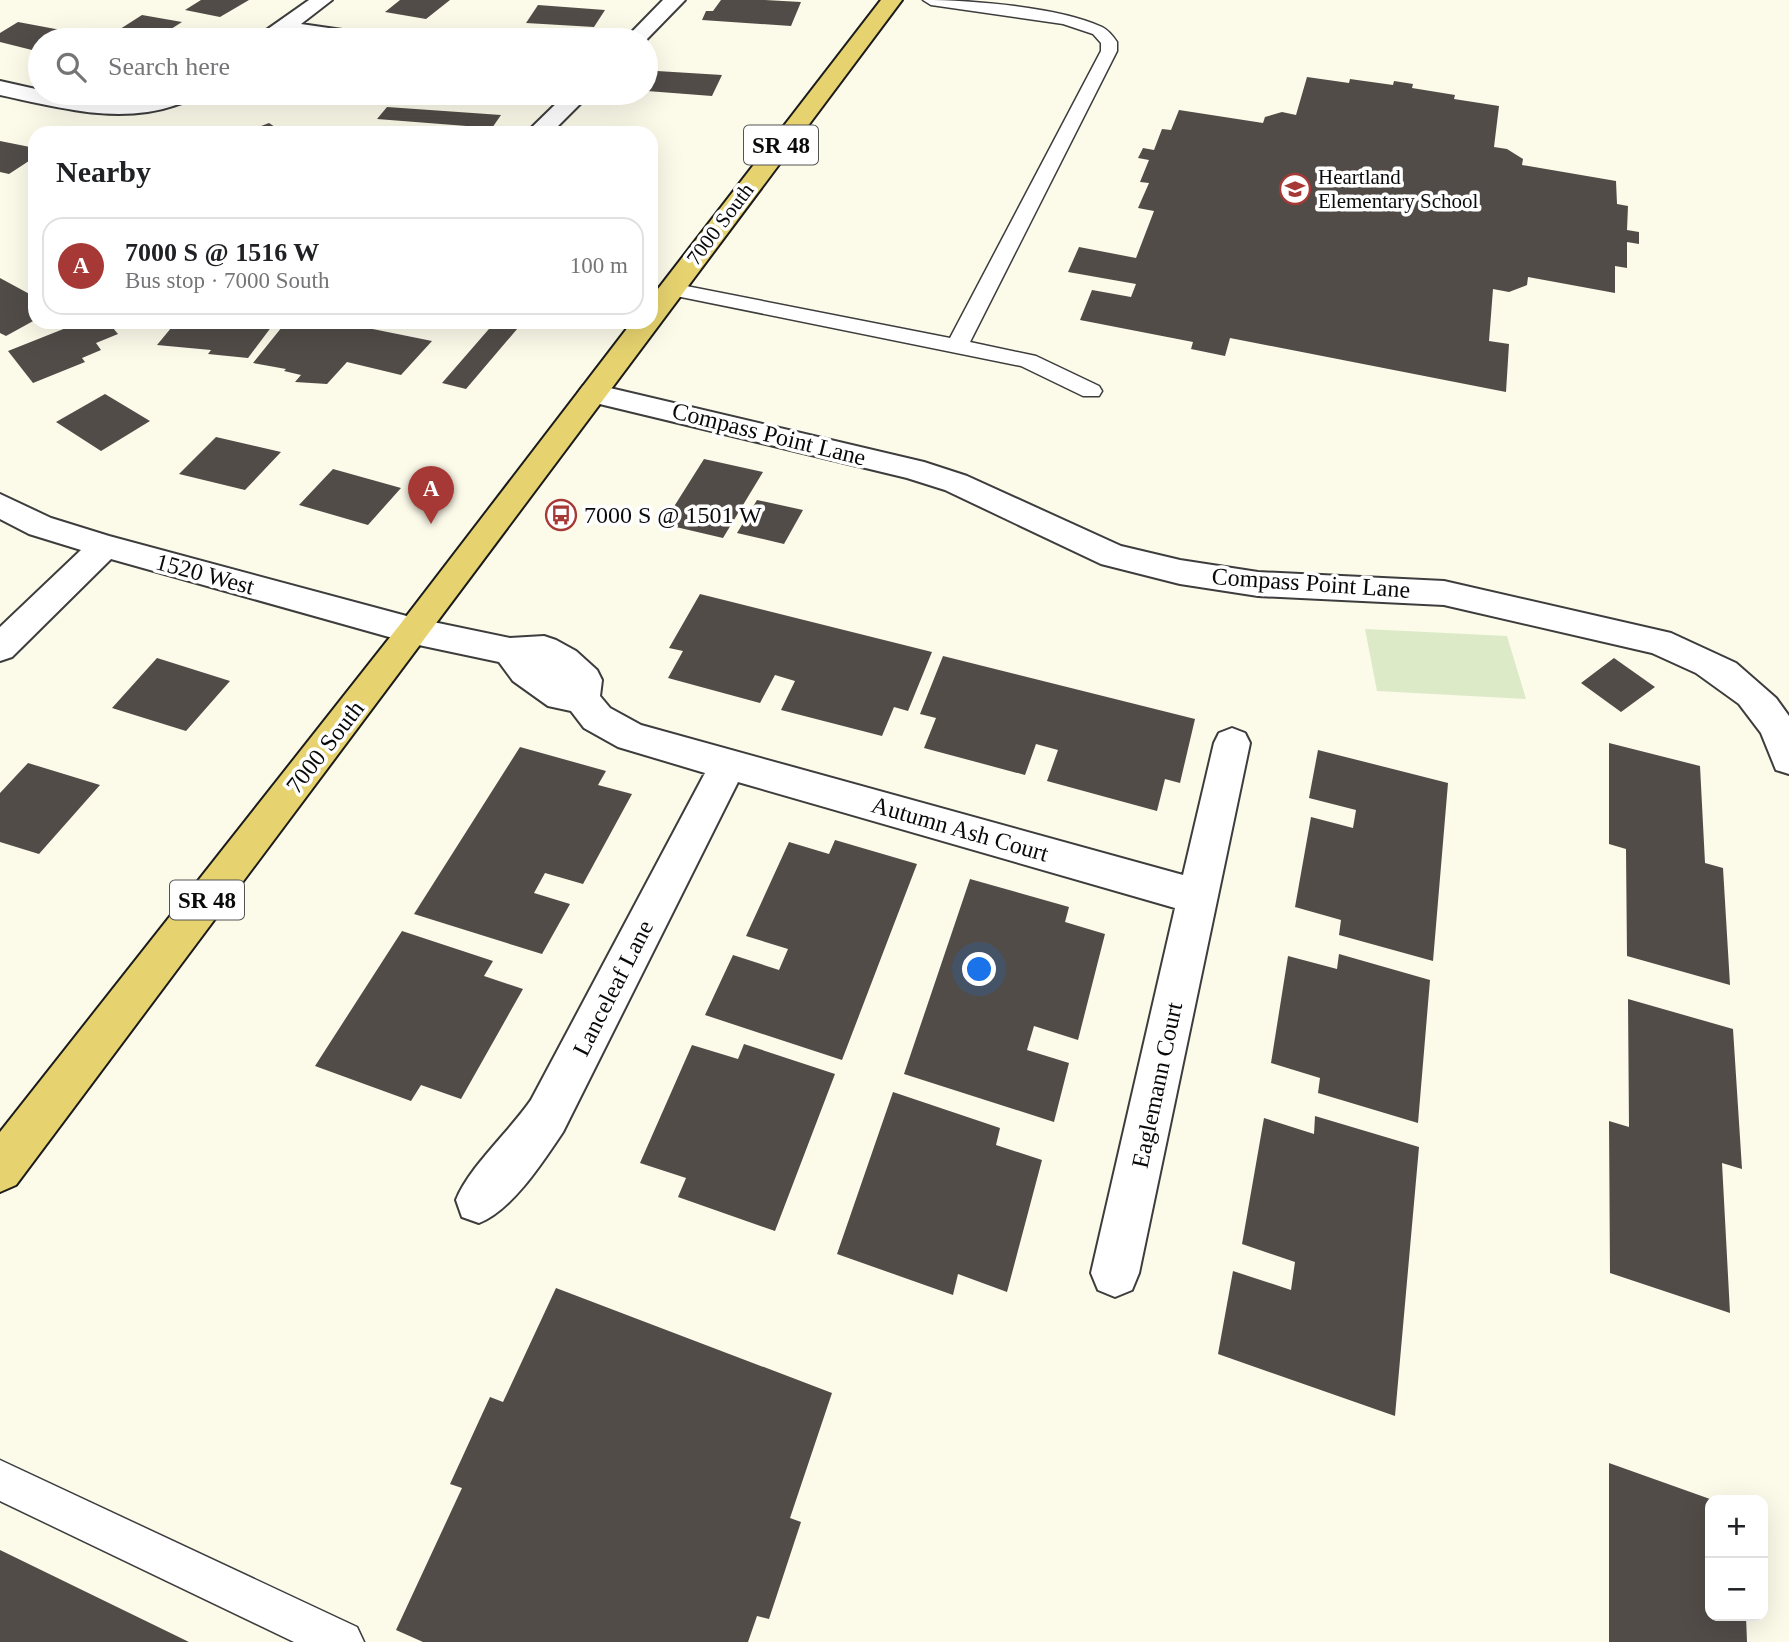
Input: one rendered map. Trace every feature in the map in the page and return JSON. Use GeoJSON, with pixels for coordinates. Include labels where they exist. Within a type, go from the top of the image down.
{"type":"FeatureCollection","features":[{"type":"Feature","properties":{"kind":"main road","name":"7000 South"},"geometry":{"type":"LineString","coordinates":[[658,304],[892,0]]}},
{"type":"Feature","properties":{"kind":"main road","name":"7000 South"},"geometry":{"type":"LineString","coordinates":[[0,1169],[414,631],[640,329]]}},
{"type":"Feature","properties":{"kind":"street"},"geometry":{"type":"LineString","coordinates":[[282,28],[322,0]]}},
{"type":"Feature","properties":{"kind":"street"},"geometry":{"type":"LineString","coordinates":[[646,28],[675,0]]}},
{"type":"Feature","properties":{"kind":"street"},"geometry":{"type":"LineString","coordinates":[[0,88],[28,93]]}},
{"type":"Feature","properties":{"kind":"street"},"geometry":{"type":"LineString","coordinates":[[92,105],[126,109],[153,105]]}},
{"type":"Feature","properties":{"kind":"street"},"geometry":{"type":"LineString","coordinates":[[545,126],[567,105]]}},
{"type":"Feature","properties":{"kind":"street","name":"Compass Point Lane"},"geometry":{"type":"LineString","coordinates":[[593,393],[913,469],[956,483],[1113,556],[1180,572],[1258,584],[1444,593],[1659,642],[1723,671],[1749,691],[1774,723],[1789,759]]}},
{"type":"Feature","properties":{"kind":"street","name":"1520 West"},"geometry":{"type":"LineString","coordinates":[[0,505],[40,526],[105,546],[414,631]]}},
{"type":"Feature","properties":{"kind":"street"},"geometry":{"type":"LineString","coordinates":[[0,648],[105,546]]}},
{"type":"Feature","properties":{"kind":"street","name":"Autumn Ash Court"},"geometry":{"type":"LineString","coordinates":[[414,631],[510,651],[524,671],[561,696],[582,699],[597,718],[631,737],[1198,897]]}},
{"type":"Feature","properties":{"kind":"street"},"geometry":{"type":"LineString","coordinates":[[1198,897],[1232,743]]}},
{"type":"Feature","properties":{"kind":"street","name":"Lanceleaf Lane"},"geometry":{"type":"LineString","coordinates":[[479,1200],[527,1145],[547,1116],[729,764]]}},
{"type":"Feature","properties":{"kind":"street","name":"Eaglemann Court"},"geometry":{"type":"LineString","coordinates":[[1115,1273],[1198,897]]}},
{"type":"Feature","properties":{"kind":"lane"},"geometry":{"type":"LineString","coordinates":[[931,0],[1065,20],[1099,31],[1109,42],[1109,51],[957,346]]}},
{"type":"Feature","properties":{"kind":"lane"},"geometry":{"type":"LineString","coordinates":[[658,308],[856,327],[957,346],[1028,361],[1091,391]]}},
{"type":"Feature","properties":{"kind":"lane"},"geometry":{"type":"LineString","coordinates":[[0,1480],[342,1642]]}},
{"type":"Feature","properties":{"kind":"green space"},"geometry":{"type":"Polygon","coordinates":[[[1365,629],[1507,636],[1526,699],[1377,691],[1365,629]]]}},
{"type":"Feature","properties":{"kind":"building"},"geometry":{"type":"Polygon","coordinates":[[[201,0],[249,0],[220,17],[185,10],[201,0]]]}},
{"type":"Feature","properties":{"kind":"building"},"geometry":{"type":"Polygon","coordinates":[[[400,0],[450,0],[426,19],[385,12],[400,0]]]}},
{"type":"Feature","properties":{"kind":"building"},"geometry":{"type":"Polygon","coordinates":[[[721,0],[801,2],[791,26],[702,20],[706,11],[713,11],[721,0]]]}},
{"type":"Feature","properties":{"kind":"building"},"geometry":{"type":"Polygon","coordinates":[[[538,5],[605,10],[594,27],[526,23],[538,5]]]}},
{"type":"Feature","properties":{"kind":"building"},"geometry":{"type":"Polygon","coordinates":[[[142,15],[182,22],[173,28],[122,28],[142,15]]]}},
{"type":"Feature","properties":{"kind":"building"},"geometry":{"type":"Polygon","coordinates":[[[18,22],[50,28],[28,28],[28,49],[0,42],[0,33],[18,22]]]}},
{"type":"Feature","properties":{"kind":"building"},"geometry":{"type":"Polygon","coordinates":[[[658,71],[722,75],[712,96],[658,92],[658,71]]]}},
{"type":"Feature","properties":{"kind":"building"},"geometry":{"type":"Polygon","coordinates":[[[1307,77],[1349,83],[1350,79],[1393,85],[1394,81],[1413,84],[1412,88],[1455,95],[1454,99],[1499,106],[1494,147],[1507,149],[1523,159],[1522,165],[1616,181],[1617,204],[1628,206],[1627,230],[1639,232],[1639,244],[1627,242],[1627,268],[1615,266],[1615,293],[1528,277],[1527,285],[1509,292],[1493,289],[1489,341],[1509,344],[1506,392],[1230,338],[1225,356],[1191,349],[1193,342],[1080,320],[1092,290],[1131,297],[1136,284],[1068,272],[1079,247],[1136,258],[1154,211],[1138,208],[1149,183],[1140,182],[1149,160],[1138,158],[1143,148],[1154,150],[1162,129],[1171,130],[1179,110],[1263,123],[1265,117],[1282,112],[1296,115],[1307,77]]]}},
{"type":"Feature","properties":{"kind":"building"},"geometry":{"type":"Polygon","coordinates":[[[387,107],[501,115],[493,126],[377,119],[387,107]]]}},
{"type":"Feature","properties":{"kind":"building"},"geometry":{"type":"Polygon","coordinates":[[[0,141],[28,147],[28,162],[9,174],[0,172],[0,141]]]}},
{"type":"Feature","properties":{"kind":"building"},"geometry":{"type":"Polygon","coordinates":[[[0,278],[28,293],[28,324],[6,336],[0,333],[0,278]]]}},
{"type":"Feature","properties":{"kind":"building"},"geometry":{"type":"Polygon","coordinates":[[[63,329],[114,329],[118,334],[96,343],[101,350],[82,358],[85,362],[33,383],[8,351],[63,329]]]}},
{"type":"Feature","properties":{"kind":"building"},"geometry":{"type":"Polygon","coordinates":[[[170,329],[270,329],[248,358],[208,354],[211,350],[157,345],[170,329]]]}},
{"type":"Feature","properties":{"kind":"building"},"geometry":{"type":"Polygon","coordinates":[[[280,329],[373,329],[432,341],[401,375],[347,362],[327,384],[295,382],[301,375],[284,371],[286,369],[253,363],[280,329]]]}},
{"type":"Feature","properties":{"kind":"building"},"geometry":{"type":"Polygon","coordinates":[[[489,329],[517,329],[466,389],[442,383],[489,329]]]}},
{"type":"Feature","properties":{"kind":"building"},"geometry":{"type":"Polygon","coordinates":[[[105,394],[150,421],[101,451],[56,422],[105,394]]]}},
{"type":"Feature","properties":{"kind":"building"},"geometry":{"type":"Polygon","coordinates":[[[216,437],[281,452],[245,490],[179,474],[216,437]]]}},
{"type":"Feature","properties":{"kind":"building"},"geometry":{"type":"Polygon","coordinates":[[[704,459],[763,472],[723,538],[663,524],[704,459]]]}},
{"type":"Feature","properties":{"kind":"building"},"geometry":{"type":"Polygon","coordinates":[[[333,469],[401,488],[368,525],[299,505],[333,469]]]}},
{"type":"Feature","properties":{"kind":"building"},"geometry":{"type":"Polygon","coordinates":[[[757,500],[803,510],[784,544],[737,533],[757,500]]]}},
{"type":"Feature","properties":{"kind":"building"},"geometry":{"type":"Polygon","coordinates":[[[700,594],[932,652],[908,711],[894,707],[882,736],[781,710],[795,681],[775,675],[760,703],[668,678],[683,651],[669,648],[700,594]]]}},
{"type":"Feature","properties":{"kind":"building"},"geometry":{"type":"Polygon","coordinates":[[[943,656],[1195,719],[1180,783],[1165,779],[1157,811],[1047,781],[1058,750],[1036,744],[1025,775],[924,748],[936,718],[920,714],[943,656]]]}},
{"type":"Feature","properties":{"kind":"building"},"geometry":{"type":"Polygon","coordinates":[[[157,658],[230,681],[186,731],[112,708],[157,658]]]}},
{"type":"Feature","properties":{"kind":"building"},"geometry":{"type":"Polygon","coordinates":[[[1614,658],[1655,687],[1621,712],[1581,683],[1614,658]]]}},
{"type":"Feature","properties":{"kind":"building"},"geometry":{"type":"Polygon","coordinates":[[[1609,743],[1700,766],[1705,863],[1723,868],[1730,985],[1627,956],[1626,849],[1609,844],[1609,743]]]}},
{"type":"Feature","properties":{"kind":"building"},"geometry":{"type":"Polygon","coordinates":[[[520,747],[606,771],[598,785],[632,794],[583,884],[545,873],[534,893],[570,904],[542,954],[414,914],[520,747]]]}},
{"type":"Feature","properties":{"kind":"building"},"geometry":{"type":"Polygon","coordinates":[[[1318,750],[1448,783],[1433,961],[1339,935],[1341,920],[1295,907],[1311,817],[1353,828],[1356,810],[1309,798],[1318,750]]]}},
{"type":"Feature","properties":{"kind":"building"},"geometry":{"type":"Polygon","coordinates":[[[28,763],[100,785],[39,854],[0,842],[0,793],[28,763]]]}},
{"type":"Feature","properties":{"kind":"building"},"geometry":{"type":"Polygon","coordinates":[[[835,840],[917,864],[842,1060],[705,1015],[733,955],[779,970],[788,949],[746,936],[789,842],[829,854],[835,840]]]}},
{"type":"Feature","properties":{"kind":"building"},"geometry":{"type":"Polygon","coordinates":[[[970,879],[1069,907],[1065,922],[1105,934],[1078,1040],[1034,1026],[1027,1050],[1069,1063],[1054,1122],[904,1074],[970,879]]]}},
{"type":"Feature","properties":{"kind":"building"},"geometry":{"type":"Polygon","coordinates":[[[402,931],[493,961],[484,976],[523,989],[461,1099],[421,1085],[411,1101],[315,1066],[402,931]]]}},
{"type":"Feature","properties":{"kind":"building"},"geometry":{"type":"Polygon","coordinates":[[[1339,954],[1430,980],[1418,1123],[1318,1093],[1320,1078],[1271,1063],[1288,956],[1337,969],[1339,954]]]}},
{"type":"Feature","properties":{"kind":"building"},"geometry":{"type":"Polygon","coordinates":[[[1628,999],[1733,1029],[1742,1169],[1722,1163],[1730,1313],[1610,1273],[1609,1121],[1629,1127],[1628,999]]]}},
{"type":"Feature","properties":{"kind":"building"},"geometry":{"type":"Polygon","coordinates":[[[744,1044],[835,1074],[775,1231],[678,1197],[686,1178],[640,1163],[692,1045],[738,1059],[744,1044]]]}},
{"type":"Feature","properties":{"kind":"building"},"geometry":{"type":"Polygon","coordinates":[[[893,1092],[1000,1128],[996,1145],[1042,1160],[1007,1292],[958,1274],[953,1295],[837,1254],[893,1092]]]}},
{"type":"Feature","properties":{"kind":"building"},"geometry":{"type":"Polygon","coordinates":[[[1315,1116],[1419,1147],[1395,1416],[1218,1354],[1233,1271],[1291,1290],[1295,1262],[1242,1244],[1264,1118],[1314,1134],[1315,1116]]]}},
{"type":"Feature","properties":{"kind":"building"},"geometry":{"type":"Polygon","coordinates":[[[556,1288],[832,1393],[790,1518],[801,1522],[769,1619],[757,1616],[748,1642],[423,1642],[396,1630],[462,1488],[450,1484],[490,1397],[503,1402],[556,1288]]]}},
{"type":"Feature","properties":{"kind":"building"},"geometry":{"type":"Polygon","coordinates":[[[1609,1463],[1705,1497],[1705,1621],[1746,1621],[1747,1642],[1609,1642],[1609,1463]]]}},
{"type":"Feature","properties":{"kind":"building"},"geometry":{"type":"Polygon","coordinates":[[[0,1550],[189,1642],[0,1642],[0,1550]]]}},
{"type":"Feature","properties":{"kind":"place","name":"Heartland Elementary School"},"geometry":{"type":"Point","coordinates":[1295,189]}},
{"type":"Feature","properties":{"kind":"place","name":"7000 S @ 1501 W"},"geometry":{"type":"Point","coordinates":[561,515]}},
{"type":"Feature","properties":{"kind":"place","name":"7000 S @ 1516 W"},"geometry":{"type":"Point","coordinates":[431,524]}}]}
